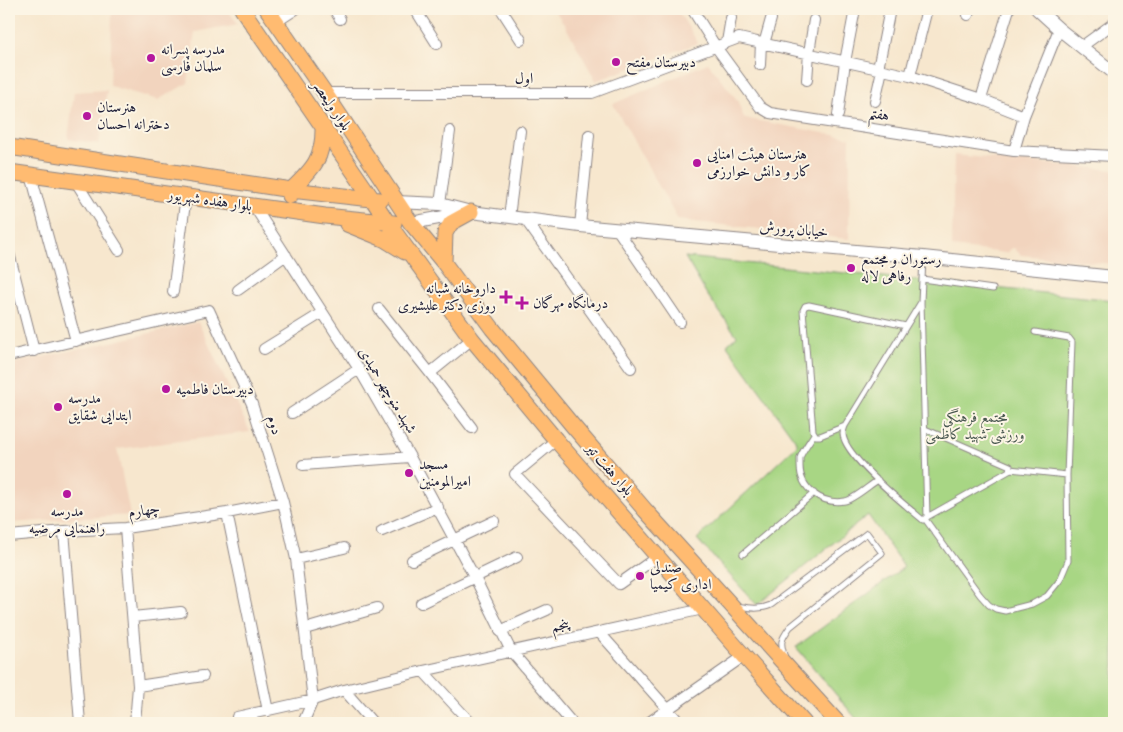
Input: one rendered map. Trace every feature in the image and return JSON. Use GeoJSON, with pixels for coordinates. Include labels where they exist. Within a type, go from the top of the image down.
{"type":"FeatureCollection","features":[{"type":"Feature","properties":{"kind":"main road","name":"بلوار ولیعصر"},"geometry":{"type":"LineString","coordinates":[[242,9],[373,200]]}},
{"type":"Feature","properties":{"kind":"main road","name":"بلوار ولیعصر"},"geometry":{"type":"LineString","coordinates":[[267,9],[325,93],[396,202]]}},
{"type":"Feature","properties":{"kind":"main road"},"geometry":{"type":"LineString","coordinates":[[289,210],[291,190],[316,164],[324,138],[323,126]]}},
{"type":"Feature","properties":{"kind":"main road","name":"بلوار هفده شهریور"},"geometry":{"type":"LineString","coordinates":[[9,147],[291,190],[396,202]]}},
{"type":"Feature","properties":{"kind":"main road","name":"بلوار هفده شهریور"},"geometry":{"type":"LineString","coordinates":[[9,172],[325,216],[388,223],[411,223]]}},
{"type":"Feature","properties":{"kind":"main road","name":"بلوار هفت تیر"},"geometry":{"type":"LineString","coordinates":[[373,200],[472,338],[556,440],[804,723]]}},
{"type":"Feature","properties":{"kind":"main road","name":"بلوار هفت تیر"},"geometry":{"type":"LineString","coordinates":[[396,202],[492,328],[645,510],[838,723]]}},
{"type":"Feature","properties":{"kind":"main road"},"geometry":{"type":"LineString","coordinates":[[444,264],[445,233],[451,223],[471,212]]}},
{"type":"Feature","properties":{"kind":"main road"},"geometry":{"type":"LineString","coordinates":[[325,216],[384,239],[414,257]]}},
{"type":"Feature","properties":{"kind":"main road"},"geometry":{"type":"LineString","coordinates":[[629,524],[645,510]]}},
{"type":"Feature","properties":{"kind":"street"},"geometry":{"type":"LineString","coordinates":[[276,22],[296,9]]}},
{"type":"Feature","properties":{"kind":"street"},"geometry":{"type":"LineString","coordinates":[[334,9],[340,19]]}},
{"type":"Feature","properties":{"kind":"street"},"geometry":{"type":"LineString","coordinates":[[415,9],[438,44]]}},
{"type":"Feature","properties":{"kind":"street"},"geometry":{"type":"LineString","coordinates":[[501,9],[521,40]]}},
{"type":"Feature","properties":{"kind":"street","name":"هفتم"},"geometry":{"type":"LineString","coordinates":[[692,9],[716,47],[760,107],[770,113],[1014,150],[1114,156]]}},
{"type":"Feature","properties":{"kind":"street"},"geometry":{"type":"LineString","coordinates":[[838,114],[855,9]]}},
{"type":"Feature","properties":{"kind":"street"},"geometry":{"type":"LineString","coordinates":[[875,101],[890,9]]}},
{"type":"Feature","properties":{"kind":"street"},"geometry":{"type":"LineString","coordinates":[[910,76],[927,9]]}},
{"type":"Feature","properties":{"kind":"street"},"geometry":{"type":"LineString","coordinates":[[981,99],[1008,9]]}},
{"type":"Feature","properties":{"kind":"street"},"geometry":{"type":"LineString","coordinates":[[1037,9],[1114,73]]}},
{"type":"Feature","properties":{"kind":"street"},"geometry":{"type":"LineString","coordinates":[[731,18],[727,42],[739,38],[910,76],[981,99],[1024,116]]}},
{"type":"Feature","properties":{"kind":"street"},"geometry":{"type":"LineString","coordinates":[[760,65],[763,43],[770,19]]}},
{"type":"Feature","properties":{"kind":"street"},"geometry":{"type":"LineString","coordinates":[[806,80],[808,53],[814,20]]}},
{"type":"Feature","properties":{"kind":"street"},"geometry":{"type":"LineString","coordinates":[[1081,47],[1114,22]]}},
{"type":"Feature","properties":{"kind":"street"},"geometry":{"type":"LineString","coordinates":[[1014,150],[1024,116],[1059,29]]}},
{"type":"Feature","properties":{"kind":"street","name":"اول"},"geometry":{"type":"LineString","coordinates":[[325,93],[592,93],[727,42]]}},
{"type":"Feature","properties":{"kind":"street"},"geometry":{"type":"LineString","coordinates":[[440,204],[450,131]]}},
{"type":"Feature","properties":{"kind":"street"},"geometry":{"type":"LineString","coordinates":[[509,217],[520,131]]}},
{"type":"Feature","properties":{"kind":"street"},"geometry":{"type":"LineString","coordinates":[[580,226],[589,135]]}},
{"type":"Feature","properties":{"kind":"street"},"geometry":{"type":"LineString","coordinates":[[31,175],[76,341]]}},
{"type":"Feature","properties":{"kind":"street"},"geometry":{"type":"LineString","coordinates":[[76,182],[119,250]]}},
{"type":"Feature","properties":{"kind":"street"},"geometry":{"type":"LineString","coordinates":[[173,292],[186,196]]}},
{"type":"Feature","properties":{"kind":"street","name":"خیابان پرورش"},"geometry":{"type":"LineString","coordinates":[[396,202],[440,204],[471,212],[580,226],[923,257],[1114,277]]}},
{"type":"Feature","properties":{"kind":"street","name":"شهبد منوچهر حمیدی"},"geometry":{"type":"LineString","coordinates":[[254,206],[359,369],[410,457],[455,539],[511,651],[572,723]]}},
{"type":"Feature","properties":{"kind":"street","name":"خیابان پرورش"},"geometry":{"type":"LineString","coordinates":[[411,223],[471,212]]}},
{"type":"Feature","properties":{"kind":"street"},"geometry":{"type":"LineString","coordinates":[[525,219],[630,368]]}},
{"type":"Feature","properties":{"kind":"street"},"geometry":{"type":"LineString","coordinates":[[617,229],[680,322]]}},
{"type":"Feature","properties":{"kind":"street"},"geometry":{"type":"LineString","coordinates":[[9,253],[34,350]]}},
{"type":"Feature","properties":{"kind":"street"},"geometry":{"type":"LineString","coordinates":[[238,290],[286,255]]}},
{"type":"Feature","properties":{"kind":"street"},"geometry":{"type":"LineString","coordinates":[[379,309],[472,428]]}},
{"type":"Feature","properties":{"kind":"street","name":"دوم"},"geometry":{"type":"LineString","coordinates":[[9,356],[209,310],[252,404],[283,502],[296,559],[313,700]]}},
{"type":"Feature","properties":{"kind":"street"},"geometry":{"type":"LineString","coordinates":[[264,349],[322,313]]}},
{"type":"Feature","properties":{"kind":"street"},"geometry":{"type":"LineString","coordinates":[[430,373],[472,338]]}},
{"type":"Feature","properties":{"kind":"street"},"geometry":{"type":"LineString","coordinates":[[292,414],[359,369]]}},
{"type":"Feature","properties":{"kind":"street"},"geometry":{"type":"LineString","coordinates":[[556,440],[515,474],[619,584],[658,557]]}},
{"type":"Feature","properties":{"kind":"street"},"geometry":{"type":"LineString","coordinates":[[303,464],[410,457]]}},
{"type":"Feature","properties":{"kind":"street","name":"چهارم"},"geometry":{"type":"LineString","coordinates":[[9,536],[125,528],[227,513],[283,502]]}},
{"type":"Feature","properties":{"kind":"street"},"geometry":{"type":"LineString","coordinates":[[382,531],[438,507]]}},
{"type":"Feature","properties":{"kind":"street"},"geometry":{"type":"LineString","coordinates":[[227,513],[268,711]]}},
{"type":"Feature","properties":{"kind":"street"},"geometry":{"type":"LineString","coordinates":[[412,560],[494,521]]}},
{"type":"Feature","properties":{"kind":"street"},"geometry":{"type":"LineString","coordinates":[[125,528],[138,686],[135,723]]}},
{"type":"Feature","properties":{"kind":"street"},"geometry":{"type":"LineString","coordinates":[[64,531],[80,723]]}},
{"type":"Feature","properties":{"kind":"street"},"geometry":{"type":"LineString","coordinates":[[296,559],[344,548]]}},
{"type":"Feature","properties":{"kind":"street"},"geometry":{"type":"LineString","coordinates":[[421,603],[517,557]]}},
{"type":"Feature","properties":{"kind":"street"},"geometry":{"type":"LineString","coordinates":[[304,629],[377,608]]}},
{"type":"Feature","properties":{"kind":"street","name":"پنجم"},"geometry":{"type":"LineString","coordinates":[[238,718],[423,671],[703,609]]}},
{"type":"Feature","properties":{"kind":"street"},"geometry":{"type":"LineString","coordinates":[[500,631],[546,610]]}},
{"type":"Feature","properties":{"kind":"street"},"geometry":{"type":"LineString","coordinates":[[133,617],[181,612]]}},
{"type":"Feature","properties":{"kind":"street"},"geometry":{"type":"LineString","coordinates":[[599,632],[680,723]]}},
{"type":"Feature","properties":{"kind":"street"},"geometry":{"type":"LineString","coordinates":[[648,723],[744,656]]}},
{"type":"Feature","properties":{"kind":"street"},"geometry":{"type":"LineString","coordinates":[[423,671],[471,723]]}},
{"type":"Feature","properties":{"kind":"street"},"geometry":{"type":"LineString","coordinates":[[138,686],[203,676]]}},
{"type":"Feature","properties":{"kind":"street"},"geometry":{"type":"LineString","coordinates":[[344,690],[373,723]]}},
{"type":"Feature","properties":{"kind":"street"},"geometry":{"type":"LineString","coordinates":[[303,723],[313,700]]}},
{"type":"Feature","properties":{"kind":"lane"},"geometry":{"type":"LineString","coordinates":[[923,257],[921,302],[926,518],[980,595],[996,610],[1004,611],[1032,604],[1047,596],[1060,580],[1068,561],[1067,475],[1072,342],[1069,338],[1035,332]]}},
{"type":"Feature","properties":{"kind":"lane"},"geometry":{"type":"LineString","coordinates":[[922,279],[993,289]]}},
{"type":"Feature","properties":{"kind":"lane"},"geometry":{"type":"LineString","coordinates":[[921,302],[845,426],[843,435],[849,447],[862,464],[890,493],[923,520],[1010,469],[1067,475]]}},
{"type":"Feature","properties":{"kind":"lane"},"geometry":{"type":"LineString","coordinates":[[845,426],[820,436],[812,431],[804,306],[809,305],[906,326]]}},
{"type":"Feature","properties":{"kind":"lane"},"geometry":{"type":"LineString","coordinates":[[925,429],[1010,466],[1010,469]]}},
{"type":"Feature","properties":{"kind":"lane"},"geometry":{"type":"LineString","coordinates":[[814,434],[800,458],[800,472],[803,482],[821,499],[831,502],[847,501],[878,480]]}},
{"type":"Feature","properties":{"kind":"lane"},"geometry":{"type":"LineString","coordinates":[[743,554],[814,493]]}},
{"type":"Feature","properties":{"kind":"lane"},"geometry":{"type":"LineString","coordinates":[[731,605],[750,609],[771,605],[867,533],[882,553],[790,627],[784,635],[781,645],[789,669]]}},
{"type":"Feature","properties":{"kind":"shaded area","name":"مدرسه پسرانه سلمان فارسی"},"geometry":{"type":"Polygon","coordinates":[[[112,9],[227,9],[238,24],[195,32],[188,83],[158,100],[110,86],[112,9]]]}},
{"type":"Feature","properties":{"kind":"shaded area","name":"دبیرستان مفتح"},"geometry":{"type":"Polygon","coordinates":[[[554,9],[677,9],[698,43],[596,81],[554,9]]]}},
{"type":"Feature","properties":{"kind":"shaded area"},"geometry":{"type":"Polygon","coordinates":[[[708,63],[738,101],[744,118],[850,138],[849,239],[678,220],[613,104],[708,63]]]}},
{"type":"Feature","properties":{"kind":"shaded area","name":"هنرستان دخترانه احسان"},"geometry":{"type":"Polygon","coordinates":[[[107,90],[99,144],[68,139],[74,92],[107,90]]]}},
{"type":"Feature","properties":{"kind":"shaded area"},"geometry":{"type":"Polygon","coordinates":[[[954,155],[1114,170],[1113,264],[1021,255],[1014,248],[1006,253],[952,247],[954,155]]]}},
{"type":"Feature","properties":{"kind":"shaded area"},"geometry":{"type":"Polygon","coordinates":[[[198,322],[250,432],[117,449],[130,515],[9,523],[9,364],[198,322]]]}},
{"type":"Feature","properties":{"kind":"green space","name":"مجتمع فرهنگی ورزشی شهید کاظمی"},"geometry":{"type":"Polygon","coordinates":[[[685,257],[1114,300],[1114,455],[1111,474],[1114,475],[1114,723],[860,723],[796,647],[904,567],[868,515],[757,605],[697,539],[798,444],[727,345],[737,336],[706,293],[685,257]]]}},
{"type":"Feature","properties":{"kind":"place","name":"مدرسه پسرانه سلمان فارسی"},"geometry":{"type":"Point","coordinates":[151,58]}},
{"type":"Feature","properties":{"kind":"place","name":"دبیرستان مفتح"},"geometry":{"type":"Point","coordinates":[616,62]}},
{"type":"Feature","properties":{"kind":"place","name":"هنرستان دخترانه احسان"},"geometry":{"type":"Point","coordinates":[87,116]}},
{"type":"Feature","properties":{"kind":"place","name":"هنرستان هیئت امنایی کار و دانش خوارزمی"},"geometry":{"type":"Point","coordinates":[697,163]}},
{"type":"Feature","properties":{"kind":"place","name":"رستوران و مجتمع رفاهی لاله"},"geometry":{"type":"Point","coordinates":[851,268]}},
{"type":"Feature","properties":{"kind":"place","name":"داروخانه شبانه روزی دکتر علیشیری"},"geometry":{"type":"Point","coordinates":[506,297]}},
{"type":"Feature","properties":{"kind":"place","name":"درمانگاه مهرگان"},"geometry":{"type":"Point","coordinates":[522,303]}},
{"type":"Feature","properties":{"kind":"place","name":"دبیرستان فاطمیه"},"geometry":{"type":"Point","coordinates":[166,389]}},
{"type":"Feature","properties":{"kind":"place","name":"مدرسه ابتدایی شقایق"},"geometry":{"type":"Point","coordinates":[58,407]}},
{"type":"Feature","properties":{"kind":"place","name":"مسجد امیرالمومنین"},"geometry":{"type":"Point","coordinates":[409,473]}},
{"type":"Feature","properties":{"kind":"place","name":"مدرسه راهنمایی مرضیه"},"geometry":{"type":"Point","coordinates":[67,494]}},
{"type":"Feature","properties":{"kind":"place","name":"صندلی اداری کیمیا"},"geometry":{"type":"Point","coordinates":[640,576]}}]}
